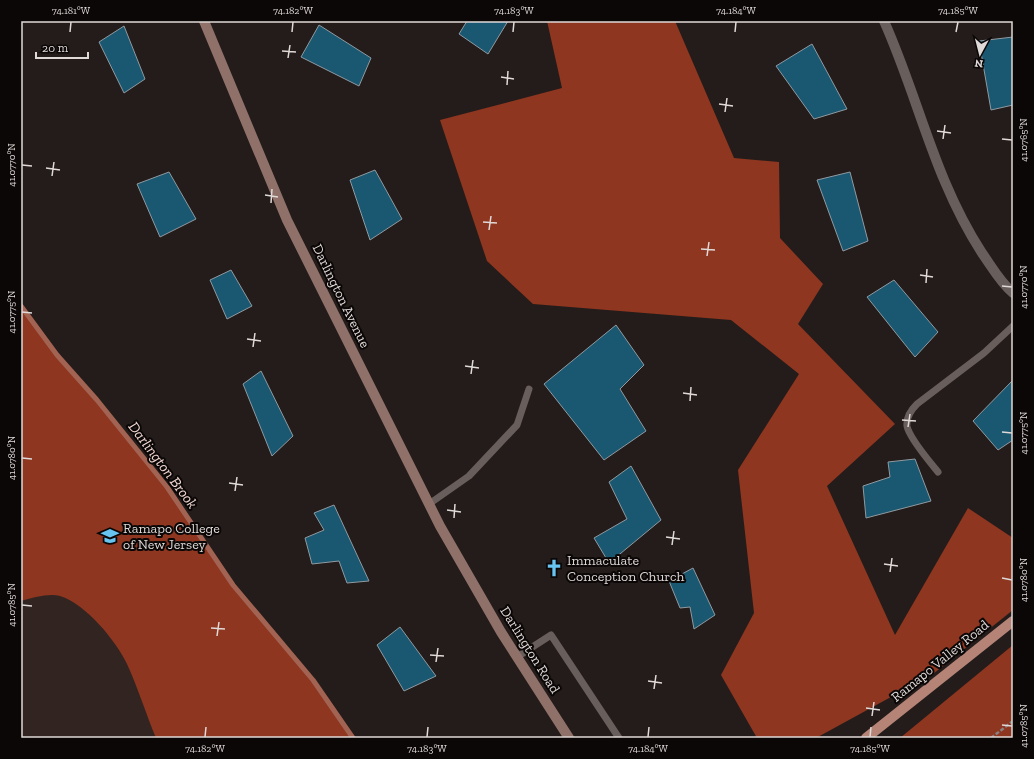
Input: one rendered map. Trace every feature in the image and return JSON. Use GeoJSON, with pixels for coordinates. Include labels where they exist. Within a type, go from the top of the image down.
{"type":"FeatureCollection","features":[{"type":"Feature","properties":{"kind":"main road","name":"Darlington Avenue"},"geometry":{"type":"LineString","coordinates":[[204,21],[287,220],[429,504],[469,576]]}},
{"type":"Feature","properties":{"kind":"main road","name":"Darlington Road"},"geometry":{"type":"LineString","coordinates":[[469,576],[517,657],[569,738]]}},
{"type":"Feature","properties":{"kind":"main road","name":"Ramapo Valley Road"},"geometry":{"type":"LineString","coordinates":[[866,738],[1013,621]]}},
{"type":"Feature","properties":{"kind":"street"},"geometry":{"type":"LineString","coordinates":[[884,21],[895,46],[951,200],[1002,284],[1013,294]]}},
{"type":"Feature","properties":{"kind":"lane"},"geometry":{"type":"LineString","coordinates":[[938,472],[910,434],[907,426],[910,411],[984,353],[1013,326]]}},
{"type":"Feature","properties":{"kind":"lane"},"geometry":{"type":"LineString","coordinates":[[429,504],[469,476],[517,424],[529,389]]}},
{"type":"Feature","properties":{"kind":"lane"},"geometry":{"type":"LineString","coordinates":[[517,657],[551,635],[619,738]]}},
{"type":"Feature","properties":{"kind":"path"},"geometry":{"type":"LineString","coordinates":[[991,738],[1013,721]]}},
{"type":"Feature","properties":{"kind":"shaded area"},"geometry":{"type":"Polygon","coordinates":[[[547,21],[675,21],[734,158],[779,162],[780,238],[823,284],[798,324],[895,424],[827,486],[895,635],[968,508],[1013,538],[1013,610],[933,674],[816,738],[757,738],[721,675],[754,613],[738,470],[799,374],[731,320],[533,304],[487,261],[440,120],[562,88],[547,21]]]}},
{"type":"Feature","properties":{"kind":"shaded area","name":"Ramapo College of New Jersey"},"geometry":{"type":"Polygon","coordinates":[[[21,306],[167,487],[233,585],[313,680],[355,738],[21,738],[21,306]]]}},
{"type":"Feature","properties":{"kind":"shaded area","name":"Ramapo College of New Jersey"},"geometry":{"type":"Polygon","coordinates":[[[21,306],[57,355],[97,400],[167,487],[233,585],[313,680],[353,738],[156,738],[127,664],[116,645],[99,624],[80,607],[70,600],[60,596],[46,595],[21,601],[21,306]]]}},
{"type":"Feature","properties":{"kind":"shaded area"},"geometry":{"type":"Polygon","coordinates":[[[1013,645],[1013,738],[900,738],[1013,645]]]}},
{"type":"Feature","properties":{"kind":"building"},"geometry":{"type":"Polygon","coordinates":[[[467,21],[508,21],[488,54],[459,34],[467,21]]]}},
{"type":"Feature","properties":{"kind":"building"},"geometry":{"type":"Polygon","coordinates":[[[319,25],[371,58],[359,86],[301,57],[319,25]]]}},
{"type":"Feature","properties":{"kind":"building"},"geometry":{"type":"Polygon","coordinates":[[[124,26],[145,79],[124,93],[99,42],[124,26]]]}},
{"type":"Feature","properties":{"kind":"building"},"geometry":{"type":"Polygon","coordinates":[[[1013,37],[1013,105],[991,110],[979,41],[1013,37]]]}},
{"type":"Feature","properties":{"kind":"building"},"geometry":{"type":"Polygon","coordinates":[[[812,44],[847,109],[814,119],[776,66],[812,44]]]}},
{"type":"Feature","properties":{"kind":"building"},"geometry":{"type":"Polygon","coordinates":[[[375,170],[402,219],[370,240],[350,180],[375,170]]]}},
{"type":"Feature","properties":{"kind":"building"},"geometry":{"type":"Polygon","coordinates":[[[169,172],[196,219],[160,237],[137,184],[169,172]]]}},
{"type":"Feature","properties":{"kind":"building"},"geometry":{"type":"Polygon","coordinates":[[[850,172],[868,241],[843,251],[817,180],[850,172]]]}},
{"type":"Feature","properties":{"kind":"building"},"geometry":{"type":"Polygon","coordinates":[[[231,270],[252,306],[227,319],[210,280],[231,270]]]}},
{"type":"Feature","properties":{"kind":"building"},"geometry":{"type":"Polygon","coordinates":[[[894,280],[938,332],[915,357],[867,297],[894,280]]]}},
{"type":"Feature","properties":{"kind":"building"},"geometry":{"type":"Polygon","coordinates":[[[616,325],[644,365],[620,389],[646,431],[604,460],[544,384],[616,325]]]}},
{"type":"Feature","properties":{"kind":"building"},"geometry":{"type":"Polygon","coordinates":[[[261,371],[293,436],[272,456],[243,384],[261,371]]]}},
{"type":"Feature","properties":{"kind":"building"},"geometry":{"type":"Polygon","coordinates":[[[1013,380],[1013,440],[998,450],[973,421],[1013,380]]]}},
{"type":"Feature","properties":{"kind":"building"},"geometry":{"type":"Polygon","coordinates":[[[915,459],[931,501],[866,518],[863,486],[890,477],[888,462],[915,459]]]}},
{"type":"Feature","properties":{"kind":"building"},"geometry":{"type":"Polygon","coordinates":[[[631,466],[661,520],[609,563],[594,538],[627,519],[609,482],[631,466]]]}},
{"type":"Feature","properties":{"kind":"building"},"geometry":{"type":"Polygon","coordinates":[[[334,505],[369,581],[347,583],[339,561],[312,564],[305,538],[324,530],[314,513],[334,505]]]}},
{"type":"Feature","properties":{"kind":"building"},"geometry":{"type":"Polygon","coordinates":[[[693,568],[715,615],[694,629],[690,607],[680,608],[669,581],[693,568]]]}},
{"type":"Feature","properties":{"kind":"building"},"geometry":{"type":"Polygon","coordinates":[[[400,627],[436,676],[404,691],[377,645],[400,627]]]}},
{"type":"Feature","properties":{"kind":"waterway","name":"Darlington Brook"},"geometry":{"type":"LineString","coordinates":[[21,306],[57,355],[97,400],[167,487],[233,585],[313,680],[353,738]]}},
{"type":"Feature","properties":{"kind":"place","name":"Ramapo College of New Jersey"},"geometry":{"type":"Point","coordinates":[110,536]}},
{"type":"Feature","properties":{"kind":"place","name":"Immaculate Conception Church"},"geometry":{"type":"Point","coordinates":[554,568]}}]}
